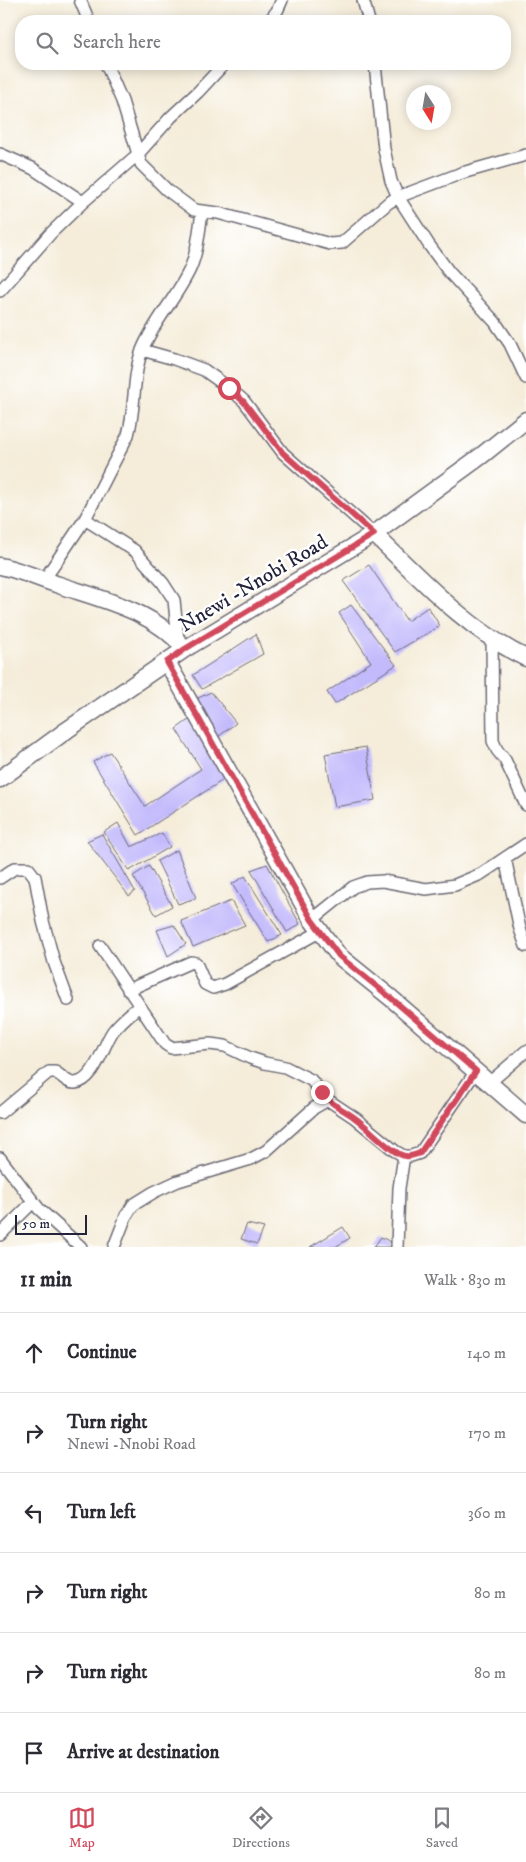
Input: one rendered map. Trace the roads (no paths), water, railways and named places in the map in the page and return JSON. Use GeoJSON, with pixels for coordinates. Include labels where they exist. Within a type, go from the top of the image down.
{"type":"FeatureCollection","features":[{"type":"Feature","properties":{"kind":"street"},"geometry":{"type":"LineString","coordinates":[[80,0],[86,15]]}},
{"type":"Feature","properties":{"kind":"street"},"geometry":{"type":"LineString","coordinates":[[274,15],[282,0]]}},
{"type":"Feature","properties":{"kind":"street"},"geometry":{"type":"LineString","coordinates":[[363,0],[367,15]]}},
{"type":"Feature","properties":{"kind":"street"},"geometry":{"type":"LineString","coordinates":[[109,70],[122,101],[140,164],[167,190],[194,210],[218,213],[336,244],[342,243],[388,203],[398,197],[462,173],[526,155]]}},
{"type":"Feature","properties":{"kind":"street"},"geometry":{"type":"LineString","coordinates":[[0,291],[51,233],[137,155],[171,117],[218,70]]}},
{"type":"Feature","properties":{"kind":"street"},"geometry":{"type":"LineString","coordinates":[[376,70],[384,149],[391,181],[398,197],[449,272],[495,322],[510,344],[526,378]]}},
{"type":"Feature","properties":{"kind":"street"},"geometry":{"type":"LineString","coordinates":[[0,154],[32,168],[83,202]]}},
{"type":"Feature","properties":{"kind":"street"},"geometry":{"type":"LineString","coordinates":[[44,580],[85,519],[128,435],[132,422],[142,350],[155,324],[194,259],[202,212]]}},
{"type":"Feature","properties":{"kind":"street"},"geometry":{"type":"LineString","coordinates":[[142,350],[204,370],[229,388],[244,402],[283,453],[374,534],[462,618],[526,658]]}},
{"type":"Feature","properties":{"kind":"street","name":"Nnewi -Nnobi Road"},"geometry":{"type":"LineString","coordinates":[[0,778],[167,662],[181,644],[374,534],[481,456],[526,420]]}},
{"type":"Feature","properties":{"kind":"street"},"geometry":{"type":"LineString","coordinates":[[85,519],[135,551],[163,583],[174,600],[181,644]]}},
{"type":"Feature","properties":{"kind":"street"},"geometry":{"type":"LineString","coordinates":[[0,566],[122,606],[147,617],[168,630],[181,644]]}},
{"type":"Feature","properties":{"kind":"street"},"geometry":{"type":"LineString","coordinates":[[492,638],[493,741],[526,806]]}},
{"type":"Feature","properties":{"kind":"street"},"geometry":{"type":"LineString","coordinates":[[167,662],[316,926],[339,956],[526,1114]]}},
{"type":"Feature","properties":{"kind":"street"},"geometry":{"type":"LineString","coordinates":[[128,990],[191,962],[196,963],[205,984],[213,988],[225,984],[316,926],[353,887],[367,882],[383,881],[426,889],[455,885],[481,874],[526,844]]}},
{"type":"Feature","properties":{"kind":"street"},"geometry":{"type":"LineString","coordinates":[[505,858],[520,930],[526,946]]}},
{"type":"Feature","properties":{"kind":"street"},"geometry":{"type":"LineString","coordinates":[[0,878],[15,868],[28,868],[35,877],[54,962],[68,1000]]}},
{"type":"Feature","properties":{"kind":"street"},"geometry":{"type":"LineString","coordinates":[[100,946],[165,1044],[171,1048],[210,1044],[225,1046],[250,1058],[294,1071],[311,1080],[328,1100],[355,1118],[395,1151],[404,1156],[420,1153],[476,1071]]}},
{"type":"Feature","properties":{"kind":"street"},"geometry":{"type":"LineString","coordinates":[[0,1113],[49,1072],[55,1072],[70,1083],[77,1083],[85,1079],[94,1070],[113,1032],[139,1006]]}},
{"type":"Feature","properties":{"kind":"street"},"geometry":{"type":"LineString","coordinates":[[489,1082],[526,1051]]}},
{"type":"Feature","properties":{"kind":"street"},"geometry":{"type":"LineString","coordinates":[[116,1247],[126,1216],[133,1205],[154,1192],[178,1181],[251,1159],[266,1151],[314,1108],[328,1100]]}},
{"type":"Feature","properties":{"kind":"street"},"geometry":{"type":"LineString","coordinates":[[397,1247],[399,1188],[404,1156]]}},
{"type":"Feature","properties":{"kind":"street"},"geometry":{"type":"LineString","coordinates":[[0,1158],[33,1202],[81,1247]]}},
{"type":"Feature","properties":{"kind":"street"},"geometry":{"type":"LineString","coordinates":[[0,1235],[33,1202]]}}]}
